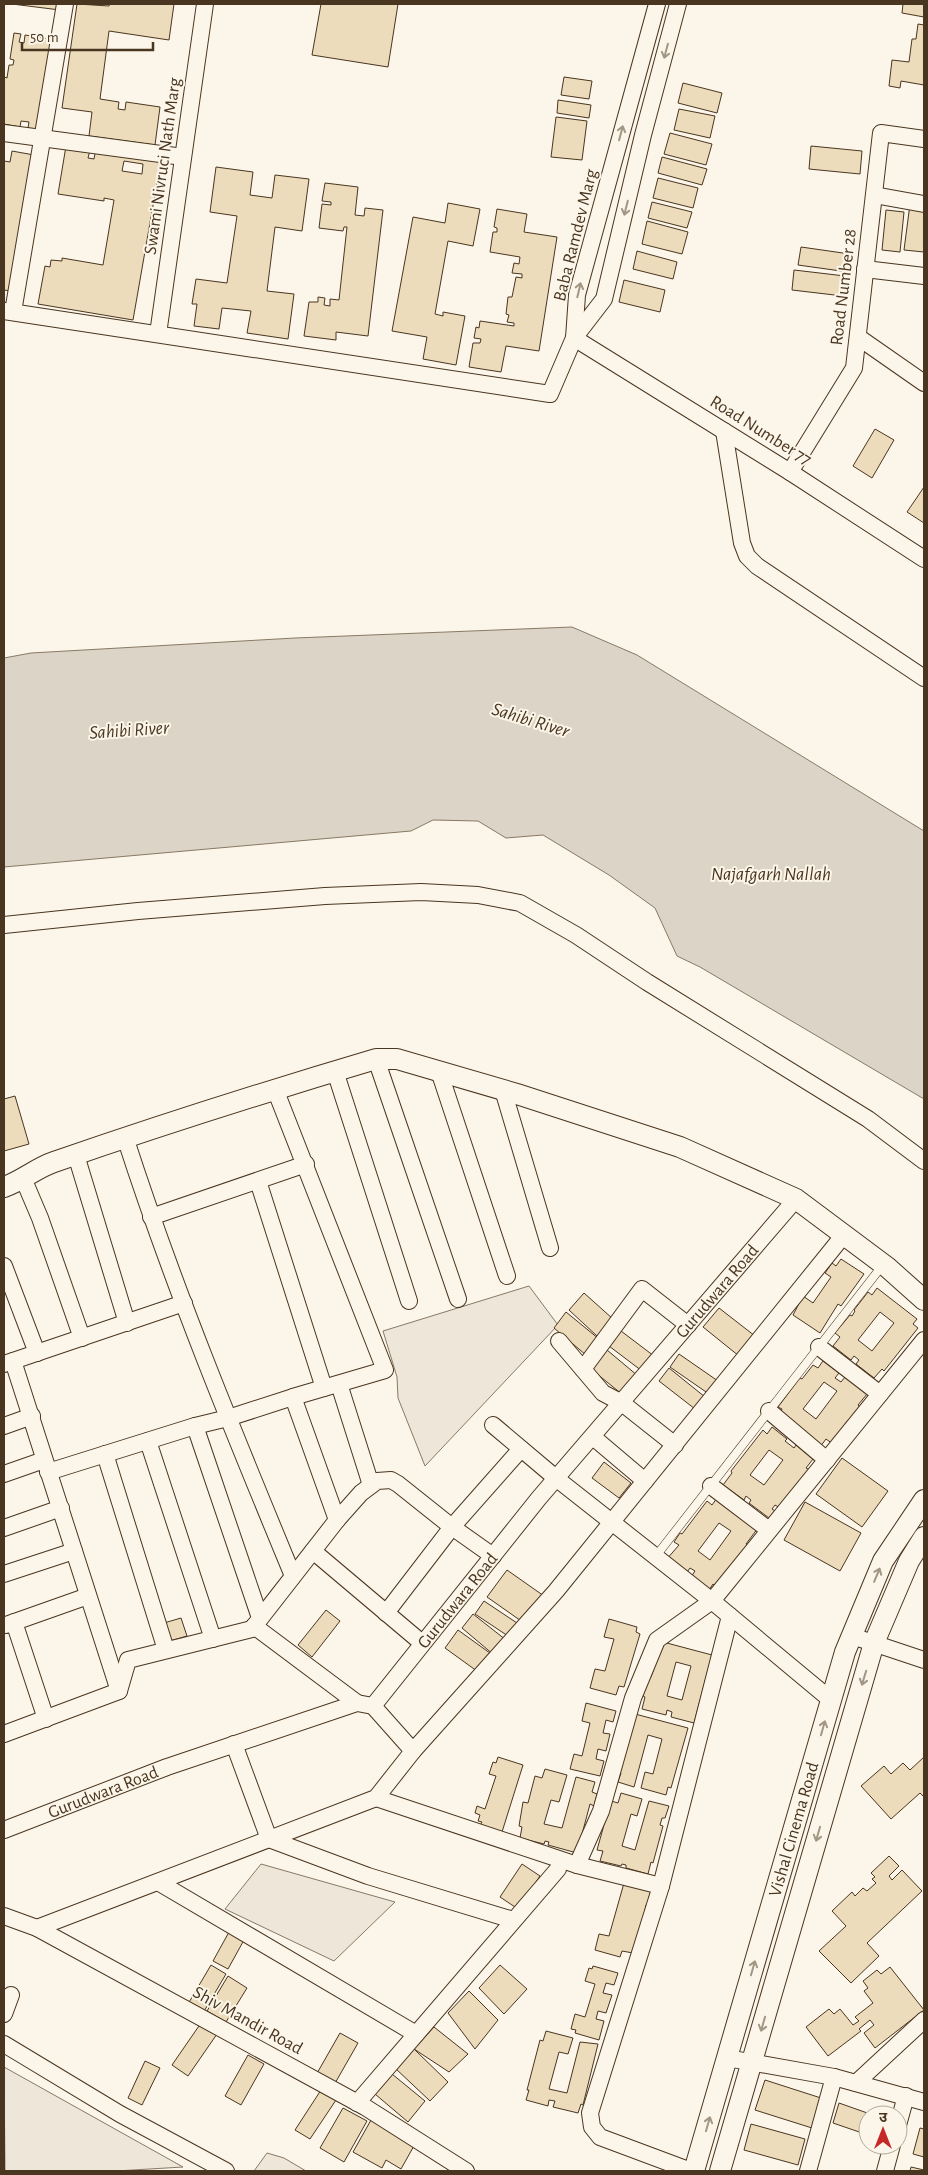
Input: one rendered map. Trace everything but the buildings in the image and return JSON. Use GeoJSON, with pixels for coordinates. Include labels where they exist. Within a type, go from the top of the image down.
{"type":"FeatureCollection","features":[{"type":"Feature","properties":{"kind":"street"},"geometry":{"type":"LineString","coordinates":[[66,4],[43,138],[8,312],[550,394],[574,338]]}},
{"type":"Feature","properties":{"kind":"street","name":"Swami Nivruci Nath Marg"},"geometry":{"type":"LineString","coordinates":[[158,334],[205,4]]}},
{"type":"Feature","properties":{"kind":"street","name":"Baba Ramdev Marg"},"geometry":{"type":"LineString","coordinates":[[574,338],[577,294],[657,4]]}},
{"type":"Feature","properties":{"kind":"street","name":"Baba Ramdev Marg"},"geometry":{"type":"LineString","coordinates":[[574,338],[604,299],[643,135],[678,4]]}},
{"type":"Feature","properties":{"kind":"street"},"geometry":{"type":"LineString","coordinates":[[4,133],[183,156]]}},
{"type":"Feature","properties":{"kind":"street","name":"Road Number 28"},"geometry":{"type":"LineString","coordinates":[[790,472],[854,368],[881,133],[924,139]]}},
{"type":"Feature","properties":{"kind":"street"},"geometry":{"type":"LineString","coordinates":[[874,195],[924,204]]}},
{"type":"Feature","properties":{"kind":"street"},"geometry":{"type":"LineString","coordinates":[[866,269],[924,276]]}},
{"type":"Feature","properties":{"kind":"street"},"geometry":{"type":"LineString","coordinates":[[858,337],[924,383]]}},
{"type":"Feature","properties":{"kind":"street","name":"Road Number 77"},"geometry":{"type":"LineString","coordinates":[[574,338],[790,472],[924,559]]}},
{"type":"Feature","properties":{"kind":"street"},"geometry":{"type":"LineString","coordinates":[[724,431],[742,543],[747,556],[757,566],[924,678]]}},
{"type":"Feature","properties":{"kind":"street"},"geometry":{"type":"LineString","coordinates":[[4,924],[305,898],[411,892],[478,895],[520,903],[576,935],[647,982],[868,1120],[924,1161]]}},
{"type":"Feature","properties":{"kind":"street"},"geometry":{"type":"LineString","coordinates":[[376,1059],[458,1299]]}},
{"type":"Feature","properties":{"kind":"street"},"geometry":{"type":"LineString","coordinates":[[4,1187],[29,1174],[125,1137],[376,1059],[397,1059],[503,1090],[680,1147],[796,1199],[843,1236],[883,1264],[924,1300]]}},
{"type":"Feature","properties":{"kind":"street"},"geometry":{"type":"LineString","coordinates":[[439,1071],[507,1276]]}},
{"type":"Feature","properties":{"kind":"street"},"geometry":{"type":"LineString","coordinates":[[334,1072],[410,1301]]}},
{"type":"Feature","properties":{"kind":"street"},"geometry":{"type":"LineString","coordinates":[[4,1474],[105,1454],[385,1370],[276,1089]]}},
{"type":"Feature","properties":{"kind":"street"},"geometry":{"type":"LineString","coordinates":[[503,1090],[550,1248]]}},
{"type":"Feature","properties":{"kind":"street"},"geometry":{"type":"LineString","coordinates":[[125,1137],[151,1217],[228,1418],[293,1576]]}},
{"type":"Feature","properties":{"kind":"street"},"geometry":{"type":"LineString","coordinates":[[76,1155],[127,1323]]}},
{"type":"Feature","properties":{"kind":"street"},"geometry":{"type":"LineString","coordinates":[[151,1217],[306,1164]]}},
{"type":"Feature","properties":{"kind":"street"},"geometry":{"type":"LineString","coordinates":[[4,1172],[13,1170],[29,1174]]}},
{"type":"Feature","properties":{"kind":"street"},"geometry":{"type":"LineString","coordinates":[[29,1174],[34,1203],[82,1338]]}},
{"type":"Feature","properties":{"kind":"street"},"geometry":{"type":"LineString","coordinates":[[258,1181],[331,1386],[372,1484]]}},
{"type":"Feature","properties":{"kind":"street","name":"Gurudwara Road"},"geometry":{"type":"LineString","coordinates":[[4,1830],[167,1767],[234,1744],[365,1704],[422,1644],[539,1498],[796,1199]]}},
{"type":"Feature","properties":{"kind":"street"},"geometry":{"type":"LineString","coordinates":[[38,1928],[376,1798],[413,1751],[556,1591],[843,1236]]}},
{"type":"Feature","properties":{"kind":"street"},"geometry":{"type":"LineString","coordinates":[[4,1266],[37,1353]]}},
{"type":"Feature","properties":{"kind":"street"},"geometry":{"type":"LineString","coordinates":[[583,1369],[642,1290],[688,1325]]}},
{"type":"Feature","properties":{"kind":"street"},"geometry":{"type":"LineString","coordinates":[[119,1691],[46,1466],[32,1416],[8,1363],[184,1303]]}},
{"type":"Feature","properties":{"kind":"street"},"geometry":{"type":"LineString","coordinates":[[577,1865],[600,1811],[633,1698],[657,1640],[712,1601],[924,1340]]}},
{"type":"Feature","properties":{"kind":"street"},"geometry":{"type":"LineString","coordinates":[[559,1341],[603,1393],[622,1403],[675,1445]]}},
{"type":"Feature","properties":{"kind":"street"},"geometry":{"type":"LineString","coordinates":[[819,1347],[880,1394]]}},
{"type":"Feature","properties":{"kind":"street"},"geometry":{"type":"LineString","coordinates":[[293,1397],[337,1520]]}},
{"type":"Feature","properties":{"kind":"street"},"geometry":{"type":"LineString","coordinates":[[769,1412],[827,1460]]}},
{"type":"Feature","properties":{"kind":"street"},"geometry":{"type":"LineString","coordinates":[[4,1426],[32,1416]]}},
{"type":"Feature","properties":{"kind":"street"},"geometry":{"type":"LineString","coordinates":[[493,1425],[557,1479],[712,1601],[831,1700]]}},
{"type":"Feature","properties":{"kind":"street"},"geometry":{"type":"LineString","coordinates":[[195,1426],[257,1622],[365,1704],[413,1751]]}},
{"type":"Feature","properties":{"kind":"street"},"geometry":{"type":"LineString","coordinates":[[592,1437],[645,1481]]}},
{"type":"Feature","properties":{"kind":"street"},"geometry":{"type":"LineString","coordinates":[[148,1441],[213,1639]]}},
{"type":"Feature","properties":{"kind":"street"},"geometry":{"type":"LineString","coordinates":[[386,1613],[452,1527],[521,1449]]}},
{"type":"Feature","properties":{"kind":"street"},"geometry":{"type":"LineString","coordinates":[[105,1454],[166,1650]]}},
{"type":"Feature","properties":{"kind":"street"},"geometry":{"type":"LineString","coordinates":[[119,1691],[128,1660],[252,1629],[337,1520],[361,1493],[377,1481],[391,1480],[493,1556]]}},
{"type":"Feature","properties":{"kind":"street"},"geometry":{"type":"LineString","coordinates":[[711,1486],[770,1530]]}},
{"type":"Feature","properties":{"kind":"street","name":"Vishal Cinema Road"},"geometry":{"type":"LineString","coordinates":[[693,2171],[845,1652],[883,1561],[924,1500]]}},
{"type":"Feature","properties":{"kind":"street"},"geometry":{"type":"LineString","coordinates":[[4,1528],[61,1508]]}},
{"type":"Feature","properties":{"kind":"street","name":"Vishal Cinema Road"},"geometry":{"type":"LineString","coordinates":[[720,2171],[874,1644],[909,1561],[924,1537]]}},
{"type":"Feature","properties":{"kind":"street"},"geometry":{"type":"LineString","coordinates":[[4,1574],[74,1551]]}},
{"type":"Feature","properties":{"kind":"street"},"geometry":{"type":"LineString","coordinates":[[313,1552],[422,1644]]}},
{"type":"Feature","properties":{"kind":"street"},"geometry":{"type":"LineString","coordinates":[[46,1719],[9,1623],[88,1596]]}},
{"type":"Feature","properties":{"kind":"street"},"geometry":{"type":"LineString","coordinates":[[693,2171],[600,2138],[592,2127],[590,2113],[661,1886],[730,1616]]}},
{"type":"Feature","properties":{"kind":"street"},"geometry":{"type":"LineString","coordinates":[[852,1636],[924,1660]]}},
{"type":"Feature","properties":{"kind":"street"},"geometry":{"type":"LineString","coordinates":[[4,1734],[119,1691]]}},
{"type":"Feature","properties":{"kind":"street"},"geometry":{"type":"LineString","coordinates":[[234,1744],[269,1839],[368,1876],[513,1920]]}},
{"type":"Feature","properties":{"kind":"street"},"geometry":{"type":"LineString","coordinates":[[376,1798],[577,1865],[661,1886]]}},
{"type":"Feature","properties":{"kind":"street"},"geometry":{"type":"LineString","coordinates":[[357,2103],[558,1869]]}},
{"type":"Feature","properties":{"kind":"street"},"geometry":{"type":"LineString","coordinates":[[158,1882],[416,2034]]}},
{"type":"Feature","properties":{"kind":"street","name":"Shiv Mandir Road"},"geometry":{"type":"LineString","coordinates":[[4,1916],[38,1928],[357,2103],[466,2171]]}},
{"type":"Feature","properties":{"kind":"street"},"geometry":{"type":"LineString","coordinates":[[4,2014],[11,1995]]}},
{"type":"Feature","properties":{"kind":"street"},"geometry":{"type":"LineString","coordinates":[[856,2083],[924,2020]]}},
{"type":"Feature","properties":{"kind":"street"},"geometry":{"type":"LineString","coordinates":[[4,2044],[120,2114],[226,2171]]}},
{"type":"Feature","properties":{"kind":"street"},"geometry":{"type":"LineString","coordinates":[[727,2058],[834,2078],[924,2102]]}},
{"type":"Feature","properties":{"kind":"street"},"geometry":{"type":"LineString","coordinates":[[808,2171],[834,2078]]}},
{"type":"Feature","properties":{"kind":"street"},"geometry":{"type":"LineString","coordinates":[[904,2105],[906,2096]]}},
{"type":"Feature","properties":{"kind":"street"},"geometry":{"type":"LineString","coordinates":[[885,2171],[889,2155]]}},
{"type":"Feature","properties":{"kind":"lane"},"geometry":{"type":"LineString","coordinates":[[656,1556],[883,1264]]}},
{"type":"Feature","properties":{"kind":"shaded area"},"geometry":{"type":"Polygon","coordinates":[[[529,1286],[558,1325],[425,1466],[398,1398],[397,1377],[383,1331],[529,1286]]]}},
{"type":"Feature","properties":{"kind":"shaded area"},"geometry":{"type":"Polygon","coordinates":[[[261,1864],[395,1902],[334,1961],[225,1909],[261,1864]]]}},
{"type":"Feature","properties":{"kind":"shaded area"},"geometry":{"type":"Polygon","coordinates":[[[4,2067],[183,2167],[116,2171],[5,2171],[4,2067]]]}},
{"type":"Feature","properties":{"kind":"shaded area"},"geometry":{"type":"Polygon","coordinates":[[[267,2153],[284,2158],[306,2171],[254,2171],[267,2153]]]}},
{"type":"Feature","properties":{"kind":"water","name":"Najafgarh Nallah"},"geometry":{"type":"Polygon","coordinates":[[[572,627],[637,655],[924,831],[924,1099],[700,967],[677,956],[655,908],[609,875],[543,835],[506,838],[478,821],[433,820],[411,831],[4,867],[4,658],[31,653],[295,638],[572,627]]]}},
{"type":"Feature","properties":{"kind":"water label","name":"Sahibi River"},"geometry":{"type":"Point","coordinates":[531,719]}},
{"type":"Feature","properties":{"kind":"water label","name":"Sahibi River"},"geometry":{"type":"Point","coordinates":[129,729]}}]}
